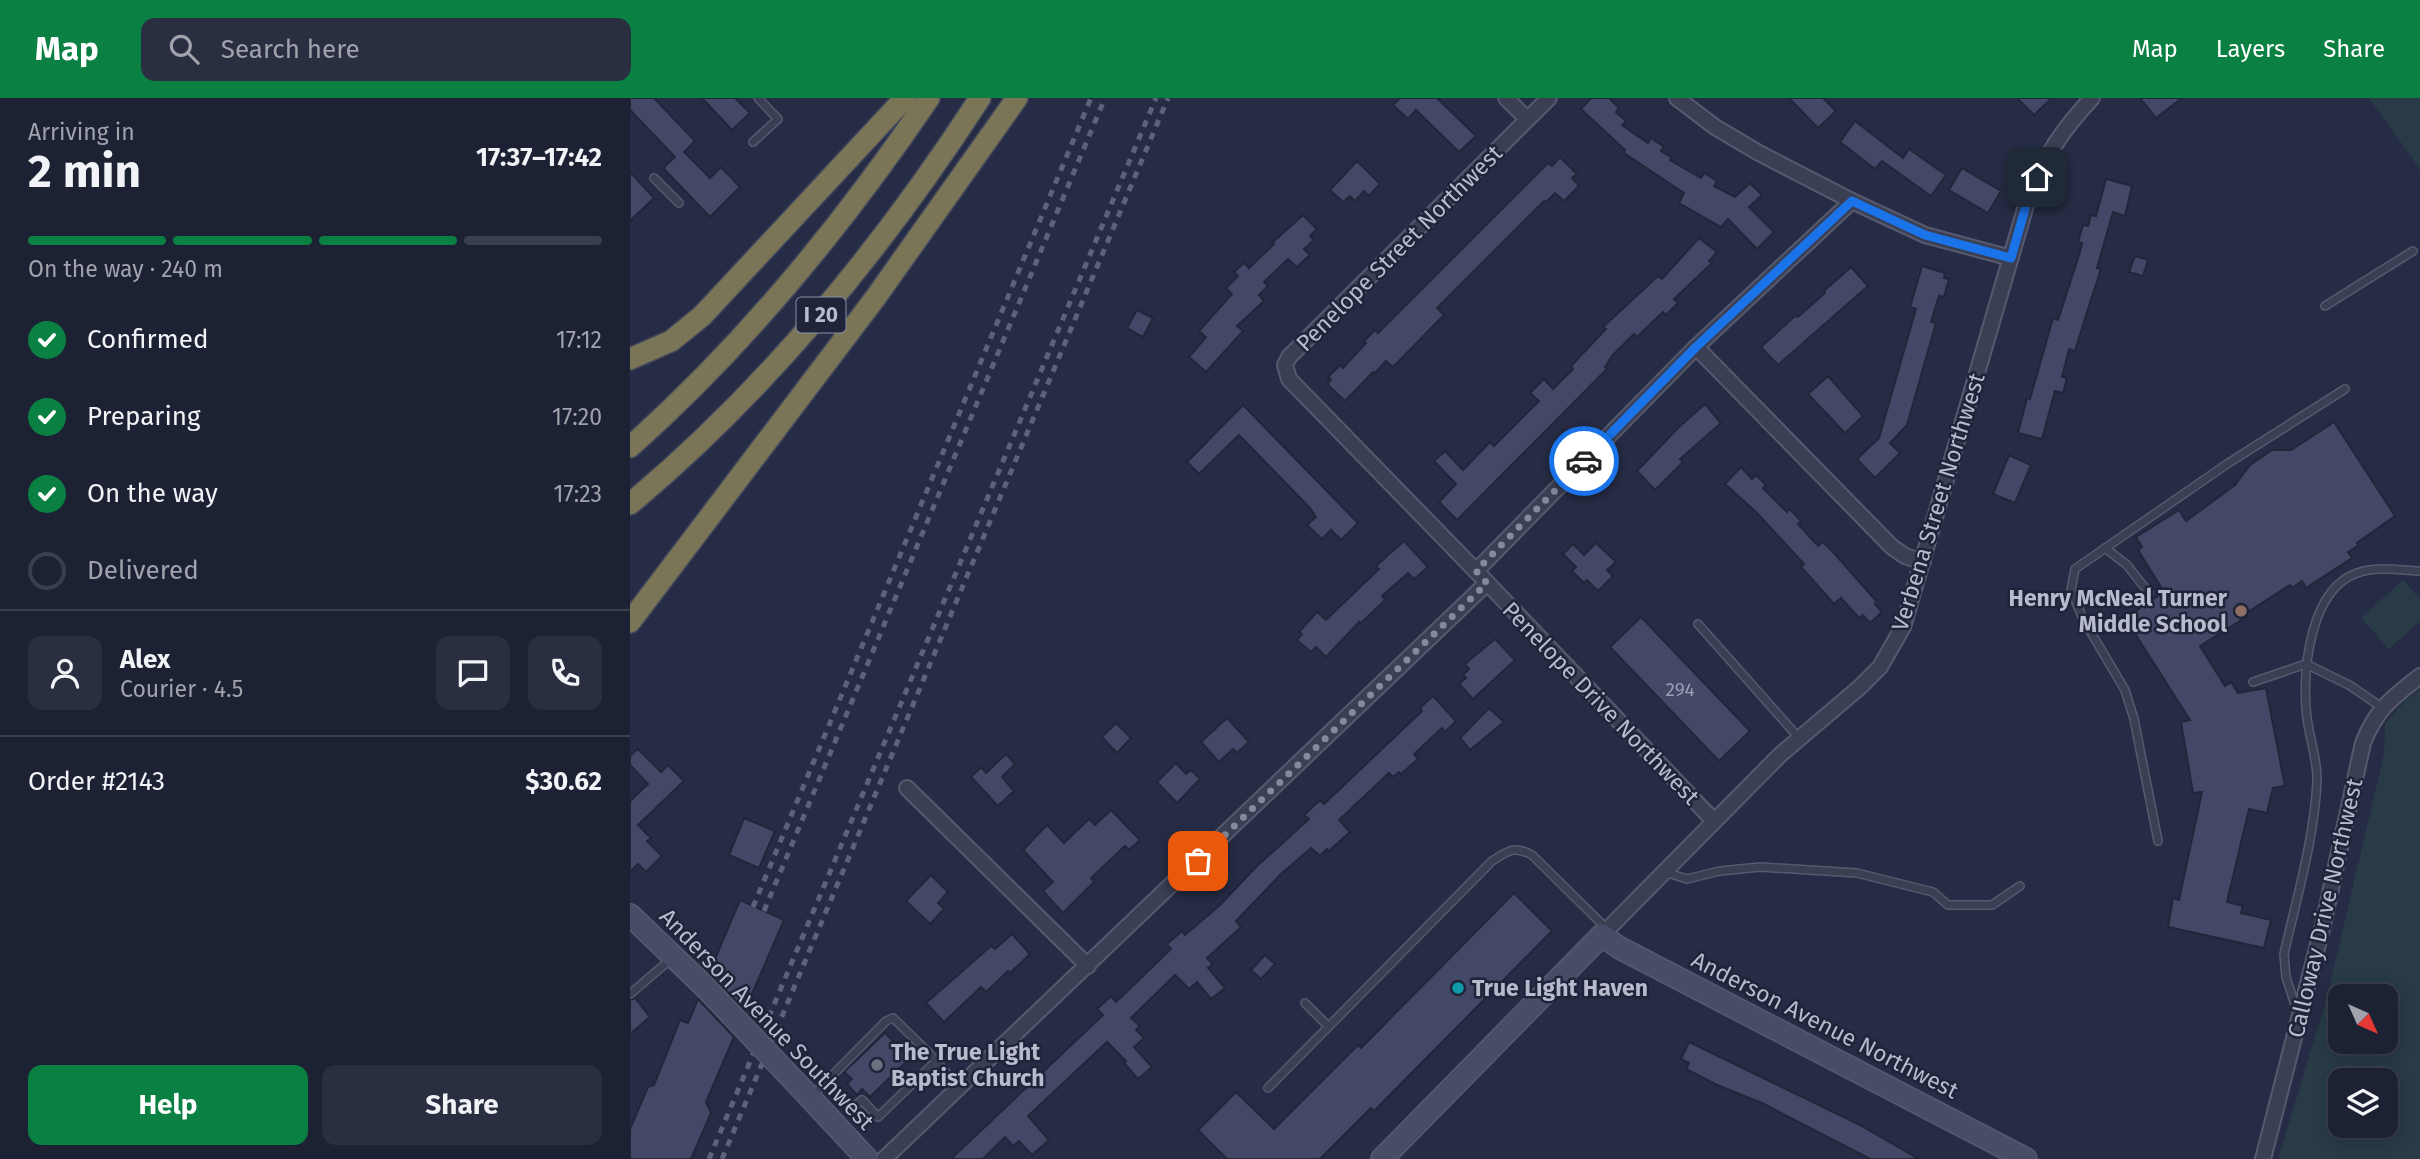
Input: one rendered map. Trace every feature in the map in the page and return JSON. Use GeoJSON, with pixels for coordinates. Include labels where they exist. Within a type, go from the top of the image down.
{"type":"FeatureCollection","features":[{"type":"Feature","properties":{"kind":"highway"},"geometry":{"type":"LineString","coordinates":[[630,359],[671,341],[702,316],[905,98]]}},
{"type":"Feature","properties":{"kind":"highway","name":"I 20"},"geometry":{"type":"LineString","coordinates":[[630,447],[729,353],[775,302],[868,186],[929,98]]}},
{"type":"Feature","properties":{"kind":"highway","name":"I 20"},"geometry":{"type":"LineString","coordinates":[[630,504],[726,417],[793,348],[840,293],[917,192],[980,98]]}},
{"type":"Feature","properties":{"kind":"highway"},"geometry":{"type":"LineString","coordinates":[[630,622],[876,297],[1017,98]]}},
{"type":"Feature","properties":{"kind":"street"},"geometry":{"type":"LineString","coordinates":[[1506,98],[1527,119]]}},
{"type":"Feature","properties":{"kind":"street","name":"Penelope Street Northwest"},"geometry":{"type":"LineString","coordinates":[[1312,403],[1289,379],[1285,365],[1289,357],[1549,98]]}},
{"type":"Feature","properties":{"kind":"street"},"geometry":{"type":"LineString","coordinates":[[1677,98],[1737,140],[1852,201],[1925,235],[2011,258]]}},
{"type":"Feature","properties":{"kind":"street","name":"Verbena Street Northwest"},"geometry":{"type":"LineString","coordinates":[[1605,932],[1800,738],[1880,667],[1903,627],[2029,195],[2045,159],[2069,123],[2092,98]]}},
{"type":"Feature","properties":{"kind":"street"},"geometry":{"type":"LineString","coordinates":[[1476,571],[1696,347],[1852,201]]}},
{"type":"Feature","properties":{"kind":"street"},"geometry":{"type":"LineString","coordinates":[[1696,347],[1892,547],[1905,556],[1923,562]]}},
{"type":"Feature","properties":{"kind":"street","name":"Penelope Drive Northwest"},"geometry":{"type":"LineString","coordinates":[[1312,403],[1714,821]]}},
{"type":"Feature","properties":{"kind":"street"},"geometry":{"type":"LineString","coordinates":[[884,1159],[1487,583]]}},
{"type":"Feature","properties":{"kind":"street","name":"Calloway Drive Northwest"},"geometry":{"type":"LineString","coordinates":[[2263,1159],[2300,1018],[2363,743],[2372,721],[2389,700],[2420,676]]}},
{"type":"Feature","properties":{"kind":"street"},"geometry":{"type":"LineString","coordinates":[[907,788],[1088,966]]}},
{"type":"Feature","properties":{"kind":"street","name":"Anderson Avenue Southwest"},"geometry":{"type":"LineString","coordinates":[[631,917],[704,986],[867,1159]]}},
{"type":"Feature","properties":{"kind":"street"},"geometry":{"type":"LineString","coordinates":[[1383,1159],[1605,932]]}},
{"type":"Feature","properties":{"kind":"street","name":"Anderson Avenue Northwest"},"geometry":{"type":"LineString","coordinates":[[1605,932],[1630,954],[2026,1159]]}},
{"type":"Feature","properties":{"kind":"lane"},"geometry":{"type":"LineString","coordinates":[[753,142],[778,119],[758,98]]}},
{"type":"Feature","properties":{"kind":"lane"},"geometry":{"type":"LineString","coordinates":[[654,178],[679,203]]}},
{"type":"Feature","properties":{"kind":"lane"},"geometry":{"type":"LineString","coordinates":[[2325,306],[2413,251]]}},
{"type":"Feature","properties":{"kind":"lane"},"geometry":{"type":"LineString","coordinates":[[2158,841],[2134,719],[2125,690],[2083,619],[2071,590],[2076,569],[2227,464],[2345,389]]}},
{"type":"Feature","properties":{"kind":"lane"},"geometry":{"type":"LineString","coordinates":[[2105,548],[2127,565],[2149,593]]}},
{"type":"Feature","properties":{"kind":"lane"},"geometry":{"type":"LineString","coordinates":[[2300,1018],[2286,977],[2284,954],[2316,803],[2318,768],[2306,710],[2306,664],[2320,607],[2341,580],[2358,572],[2375,569],[2420,571]]}},
{"type":"Feature","properties":{"kind":"lane"},"geometry":{"type":"LineString","coordinates":[[1698,624],[1800,738]]}},
{"type":"Feature","properties":{"kind":"lane"},"geometry":{"type":"LineString","coordinates":[[2253,682],[2306,664],[2349,685],[2383,708]]}},
{"type":"Feature","properties":{"kind":"lane"},"geometry":{"type":"LineString","coordinates":[[1268,1088],[1492,861],[1510,850],[1521,849],[1532,855],[1605,932]]}},
{"type":"Feature","properties":{"kind":"lane"},"geometry":{"type":"LineString","coordinates":[[1664,872],[1687,879],[1720,871],[1760,867],[1857,873],[1933,892],[1948,905],[1992,905],[2020,886]]}},
{"type":"Feature","properties":{"kind":"lane"},"geometry":{"type":"LineString","coordinates":[[630,994],[674,957]]}},
{"type":"Feature","properties":{"kind":"lane"},"geometry":{"type":"LineString","coordinates":[[1305,1003],[1328,1026]]}},
{"type":"Feature","properties":{"kind":"lane"},"geometry":{"type":"LineString","coordinates":[[805,1093],[826,1081],[889,1019],[896,1020],[959,1087]]}},
{"type":"Feature","properties":{"kind":"lane"},"geometry":{"type":"LineString","coordinates":[[826,1081],[852,1108],[862,1100],[878,1117],[935,1062]]}},
{"type":"Feature","properties":{"kind":"shaded area"},"geometry":{"type":"Polygon","coordinates":[[[2369,98],[2420,98],[2420,169],[2369,98]]]}},
{"type":"Feature","properties":{"kind":"shaded area"},"geometry":{"type":"Polygon","coordinates":[[[2403,580],[2420,599],[2420,621],[2389,649],[2361,618],[2403,580]]]}},
{"type":"Feature","properties":{"kind":"shaded area"},"geometry":{"type":"Polygon","coordinates":[[[2420,689],[2420,1159],[2278,1159],[2328,992],[2328,1054],[2398,1054],[2398,984],[2330,984],[2384,754],[2385,724],[2404,702],[2420,689]]]}},
{"type":"Feature","properties":{"kind":"building"},"geometry":{"type":"Polygon","coordinates":[[[630,98],[654,98],[695,141],[684,152],[710,178],[721,167],[740,187],[710,217],[663,168],[675,157],[630,110],[630,98]]]}},
{"type":"Feature","properties":{"kind":"building"},"geometry":{"type":"Polygon","coordinates":[[[702,98],[735,98],[750,113],[732,130],[702,98]]]}},
{"type":"Feature","properties":{"kind":"building"},"geometry":{"type":"Polygon","coordinates":[[[1400,98],[1437,98],[1476,136],[1459,152],[1416,110],[1408,119],[1393,105],[1400,98]]]}},
{"type":"Feature","properties":{"kind":"building"},"geometry":{"type":"Polygon","coordinates":[[[1591,98],[1609,98],[1619,108],[1616,112],[1626,121],[1622,125],[1648,143],[1651,138],[1664,147],[1661,151],[1672,158],[1670,160],[1701,178],[1704,173],[1717,181],[1714,186],[1735,197],[1750,183],[1762,195],[1749,207],[1774,232],[1757,249],[1728,219],[1721,227],[1679,203],[1684,193],[1624,153],[1625,150],[1581,109],[1591,98]]]}},
{"type":"Feature","properties":{"kind":"building"},"geometry":{"type":"Polygon","coordinates":[[[1789,98],[1823,98],[1836,111],[1818,128],[1789,98]]]}},
{"type":"Feature","properties":{"kind":"building"},"geometry":{"type":"Polygon","coordinates":[[[2017,98],[2052,98],[2034,115],[2017,98]]]}},
{"type":"Feature","properties":{"kind":"building"},"geometry":{"type":"Polygon","coordinates":[[[2140,98],[2182,98],[2156,118],[2140,98]]]}},
{"type":"Feature","properties":{"kind":"building"},"geometry":{"type":"Polygon","coordinates":[[[1855,121],[1903,158],[1909,149],[1946,175],[1931,196],[1882,161],[1875,169],[1840,142],[1855,121]]]}},
{"type":"Feature","properties":{"kind":"building"},"geometry":{"type":"Polygon","coordinates":[[[1560,157],[1577,174],[1572,178],[1579,186],[1564,201],[1555,193],[1544,201],[1437,308],[1444,315],[1393,367],[1386,361],[1345,401],[1327,384],[1331,380],[1328,377],[1340,365],[1343,368],[1375,330],[1378,333],[1548,163],[1552,166],[1560,157]]]}},
{"type":"Feature","properties":{"kind":"building"},"geometry":{"type":"Polygon","coordinates":[[[1357,161],[1380,184],[1369,196],[1364,191],[1355,201],[1350,196],[1343,202],[1330,190],[1357,161]]]}},
{"type":"Feature","properties":{"kind":"building"},"geometry":{"type":"Polygon","coordinates":[[[1962,168],[2001,191],[1988,213],[1949,190],[1962,168]]]}},
{"type":"Feature","properties":{"kind":"building"},"geometry":{"type":"Polygon","coordinates":[[[630,172],[654,198],[630,221],[630,172]]]}},
{"type":"Feature","properties":{"kind":"building"},"geometry":{"type":"Polygon","coordinates":[[[2106,179],[2132,186],[2125,216],[2113,212],[2097,268],[2101,269],[2075,351],[2069,349],[2062,377],[2067,378],[2063,393],[2055,391],[2042,439],[2018,433],[2053,318],[2058,320],[2080,252],[2082,243],[2078,242],[2083,225],[2088,226],[2091,215],[2096,216],[2106,179]]]}},
{"type":"Feature","properties":{"kind":"building"},"geometry":{"type":"Polygon","coordinates":[[[1303,215],[1317,229],[1310,236],[1314,240],[1304,249],[1310,255],[1297,267],[1288,259],[1264,282],[1268,286],[1259,295],[1264,301],[1237,326],[1243,331],[1206,372],[1189,357],[1206,337],[1199,331],[1232,294],[1226,288],[1238,276],[1234,272],[1244,263],[1249,268],[1303,215]]]}},
{"type":"Feature","properties":{"kind":"building"},"geometry":{"type":"Polygon","coordinates":[[[1699,238],[1717,252],[1709,261],[1712,263],[1674,299],[1678,303],[1666,315],[1663,312],[1637,337],[1634,334],[1612,356],[1605,367],[1607,369],[1457,520],[1439,502],[1456,484],[1434,461],[1445,451],[1463,470],[1490,442],[1494,446],[1539,401],[1530,393],[1544,379],[1553,389],[1606,329],[1603,327],[1658,276],[1662,279],[1699,238]]]}},
{"type":"Feature","properties":{"kind":"building"},"geometry":{"type":"Polygon","coordinates":[[[2135,256],[2148,260],[2143,276],[2129,272],[2135,256]]]}},
{"type":"Feature","properties":{"kind":"building"},"geometry":{"type":"Polygon","coordinates":[[[1922,266],[1945,273],[1944,278],[1949,279],[1944,297],[1939,296],[1931,322],[1936,323],[1907,425],[1890,443],[1900,453],[1875,478],[1857,459],[1879,438],[1916,309],[1910,307],[1922,266]]]}},
{"type":"Feature","properties":{"kind":"building"},"geometry":{"type":"Polygon","coordinates":[[[1851,267],[1868,286],[1778,365],[1761,347],[1825,293],[1824,291],[1851,267]]]}},
{"type":"Feature","properties":{"kind":"building"},"geometry":{"type":"Polygon","coordinates":[[[1137,310],[1153,318],[1143,337],[1127,328],[1137,310]]]}},
{"type":"Feature","properties":{"kind":"building"},"geometry":{"type":"Polygon","coordinates":[[[1828,376],[1863,416],[1845,433],[1808,394],[1828,376]]]}},
{"type":"Feature","properties":{"kind":"building"},"geometry":{"type":"Polygon","coordinates":[[[1705,404],[1721,423],[1680,459],[1683,462],[1655,490],[1637,471],[1705,404]]]}},
{"type":"Feature","properties":{"kind":"building"},"geometry":{"type":"Polygon","coordinates":[[[1243,405],[1358,523],[1341,540],[1331,530],[1322,539],[1307,525],[1316,517],[1310,508],[1239,435],[1199,474],[1187,462],[1243,405]]]}},
{"type":"Feature","properties":{"kind":"building"},"geometry":{"type":"Polygon","coordinates":[[[2334,422],[2395,516],[2357,543],[2358,546],[2348,552],[2352,558],[2306,588],[2302,581],[2292,588],[2290,585],[2200,646],[2225,686],[2231,682],[2238,693],[2266,688],[2285,786],[2273,788],[2267,813],[2249,809],[2227,902],[2243,906],[2241,913],[2271,920],[2264,948],[2168,927],[2173,898],[2179,900],[2202,792],[2193,793],[2181,722],[2190,720],[2125,618],[2164,592],[2138,550],[2142,547],[2136,537],[2179,510],[2186,521],[2235,485],[2250,465],[2272,450],[2291,450],[2334,422]]]}},
{"type":"Feature","properties":{"kind":"building"},"geometry":{"type":"Polygon","coordinates":[[[2009,455],[2031,465],[2015,503],[1993,494],[2009,455]]]}},
{"type":"Feature","properties":{"kind":"building"},"geometry":{"type":"Polygon","coordinates":[[[1741,467],[1752,479],[1756,475],[1766,485],[1763,488],[1787,512],[1790,509],[1801,521],[1798,524],[1818,546],[1823,542],[1877,602],[1875,604],[1882,612],[1870,623],[1863,615],[1859,618],[1841,598],[1834,604],[1801,567],[1804,564],[1756,512],[1725,484],[1741,467]]]}},
{"type":"Feature","properties":{"kind":"building"},"geometry":{"type":"Polygon","coordinates":[[[1404,541],[1428,567],[1414,579],[1408,573],[1382,596],[1385,600],[1360,624],[1359,622],[1326,657],[1316,647],[1311,652],[1297,640],[1302,634],[1299,632],[1317,612],[1326,620],[1379,569],[1376,566],[1404,541]]]}},
{"type":"Feature","properties":{"kind":"building"},"geometry":{"type":"Polygon","coordinates":[[[1596,543],[1616,562],[1607,570],[1613,576],[1598,591],[1587,580],[1584,583],[1572,571],[1576,567],[1563,554],[1573,544],[1584,555],[1596,543]]]}},
{"type":"Feature","properties":{"kind":"building"},"geometry":{"type":"Polygon","coordinates":[[[1641,617],[1750,731],[1719,761],[1610,647],[1641,617]]]}},
{"type":"Feature","properties":{"kind":"building"},"geometry":{"type":"Polygon","coordinates":[[[1495,639],[1515,660],[1473,699],[1459,684],[1466,678],[1463,675],[1469,669],[1465,664],[1495,639]]]}},
{"type":"Feature","properties":{"kind":"building"},"geometry":{"type":"Polygon","coordinates":[[[1433,696],[1456,721],[1445,732],[1442,728],[1414,754],[1418,759],[1401,774],[1399,772],[1393,777],[1389,773],[1339,820],[1350,832],[1320,856],[1311,848],[1281,874],[1236,921],[1241,927],[1207,958],[1213,964],[1208,968],[1225,988],[1211,999],[1197,982],[1189,989],[1175,975],[1131,1018],[1140,1026],[1136,1030],[1144,1038],[1134,1047],[1152,1067],[1138,1079],[1124,1063],[1126,1061],[1107,1042],[1028,1116],[1049,1140],[1032,1155],[1019,1141],[1013,1146],[1005,1137],[983,1159],[951,1159],[1103,1015],[1097,1009],[1111,996],[1116,1002],[1171,949],[1167,944],[1182,931],[1185,935],[1220,905],[1256,867],[1309,819],[1304,815],[1320,800],[1324,804],[1422,711],[1420,708],[1433,696]]]}},
{"type":"Feature","properties":{"kind":"building"},"geometry":{"type":"Polygon","coordinates":[[[1489,708],[1504,722],[1470,750],[1460,738],[1489,708]]]}},
{"type":"Feature","properties":{"kind":"building"},"geometry":{"type":"Polygon","coordinates":[[[1227,718],[1249,742],[1237,753],[1233,749],[1219,762],[1201,742],[1227,718]]]}},
{"type":"Feature","properties":{"kind":"building"},"geometry":{"type":"Polygon","coordinates":[[[1116,723],[1131,738],[1117,753],[1102,737],[1116,723]]]}},
{"type":"Feature","properties":{"kind":"building"},"geometry":{"type":"Polygon","coordinates":[[[638,749],[661,772],[668,765],[684,781],[638,825],[651,838],[647,841],[662,856],[646,872],[638,864],[630,872],[630,801],[648,784],[630,765],[630,756],[638,749]]]}},
{"type":"Feature","properties":{"kind":"building"},"geometry":{"type":"Polygon","coordinates":[[[1006,754],[1015,764],[1002,777],[1014,791],[998,806],[971,777],[981,767],[986,773],[1006,754]]]}},
{"type":"Feature","properties":{"kind":"building"},"geometry":{"type":"Polygon","coordinates":[[[1176,763],[1186,774],[1191,770],[1200,779],[1177,803],[1157,782],[1176,763]]]}},
{"type":"Feature","properties":{"kind":"building"},"geometry":{"type":"Polygon","coordinates":[[[1111,810],[1140,840],[1129,850],[1125,846],[1091,878],[1094,882],[1063,913],[1043,891],[1053,882],[1023,850],[1047,825],[1064,843],[1089,819],[1095,825],[1111,810]]]}},
{"type":"Feature","properties":{"kind":"building"},"geometry":{"type":"Polygon","coordinates":[[[744,818],[775,831],[759,868],[729,855],[744,818]]]}},
{"type":"Feature","properties":{"kind":"building"},"geometry":{"type":"Polygon","coordinates":[[[931,875],[948,892],[938,903],[944,909],[930,924],[906,901],[931,875]]]}},
{"type":"Feature","properties":{"kind":"building","name":"True Light Haven"},"geometry":{"type":"Polygon","coordinates":[[[1514,893],[1552,931],[1374,1111],[1371,1108],[1320,1159],[1227,1159],[1198,1130],[1236,1092],[1274,1129],[1358,1045],[1361,1048],[1514,893]]]}},
{"type":"Feature","properties":{"kind":"building"},"geometry":{"type":"Polygon","coordinates":[[[740,900],[784,920],[745,1010],[709,973],[740,900]]]}},
{"type":"Feature","properties":{"kind":"building"},"geometry":{"type":"Polygon","coordinates":[[[1012,934],[1030,954],[986,992],[981,987],[944,1022],[926,1003],[991,946],[995,949],[1012,934]]]}},
{"type":"Feature","properties":{"kind":"building"},"geometry":{"type":"Polygon","coordinates":[[[1265,955],[1275,964],[1261,979],[1251,970],[1265,955]]]}},
{"type":"Feature","properties":{"kind":"building"},"geometry":{"type":"Polygon","coordinates":[[[635,998],[650,1017],[630,1034],[630,1000],[635,998]]]}},
{"type":"Feature","properties":{"kind":"building"},"geometry":{"type":"Polygon","coordinates":[[[698,999],[734,1037],[706,1102],[711,1113],[691,1159],[630,1159],[630,1129],[648,1087],[654,1085],[680,1020],[688,1023],[698,999]]]}},
{"type":"Feature","properties":{"kind":"building","name":"The True Light Baptist Church"},"geometry":{"type":"Polygon","coordinates":[[[885,1033],[910,1058],[870,1097],[862,1089],[857,1095],[847,1084],[852,1079],[844,1072],[885,1033]]]}},
{"type":"Feature","properties":{"kind":"building"},"geometry":{"type":"Polygon","coordinates":[[[1689,1042],[1858,1124],[1919,1159],[1870,1159],[1762,1103],[1717,1085],[1686,1069],[1689,1063],[1681,1059],[1689,1042]]]}},
{"type":"Feature","properties":{"kind":"railway"},"geometry":{"type":"LineString","coordinates":[[753,907],[1091,98]]}},
{"type":"Feature","properties":{"kind":"railway"},"geometry":{"type":"LineString","coordinates":[[764,911],[1105,98]]}},
{"type":"Feature","properties":{"kind":"railway"},"geometry":{"type":"LineString","coordinates":[[709,1159],[1156,98]]}},
{"type":"Feature","properties":{"kind":"railway"},"geometry":{"type":"LineString","coordinates":[[722,1159],[1168,98]]}},
{"type":"Feature","properties":{"kind":"way so far"},"geometry":{"type":"LineString","coordinates":[[1198,861],[1487,583],[1476,571],[1584,461]]}},
{"type":"Feature","properties":{"kind":"place","name":"Henry McNeal Turner Middle School"},"geometry":{"type":"Point","coordinates":[2241,611]}},
{"type":"Feature","properties":{"kind":"place","name":"True Light Haven"},"geometry":{"type":"Point","coordinates":[1458,988]}},
{"type":"Feature","properties":{"kind":"place","name":"The True Light Baptist Church"},"geometry":{"type":"Point","coordinates":[877,1065]}},
{"type":"Feature","properties":{"kind":"route"},"geometry":{"type":"LineString","coordinates":[[1584,461],[1696,347],[1852,201],[1925,235],[2011,258],[2029,195],[2037,177]]}}]}
